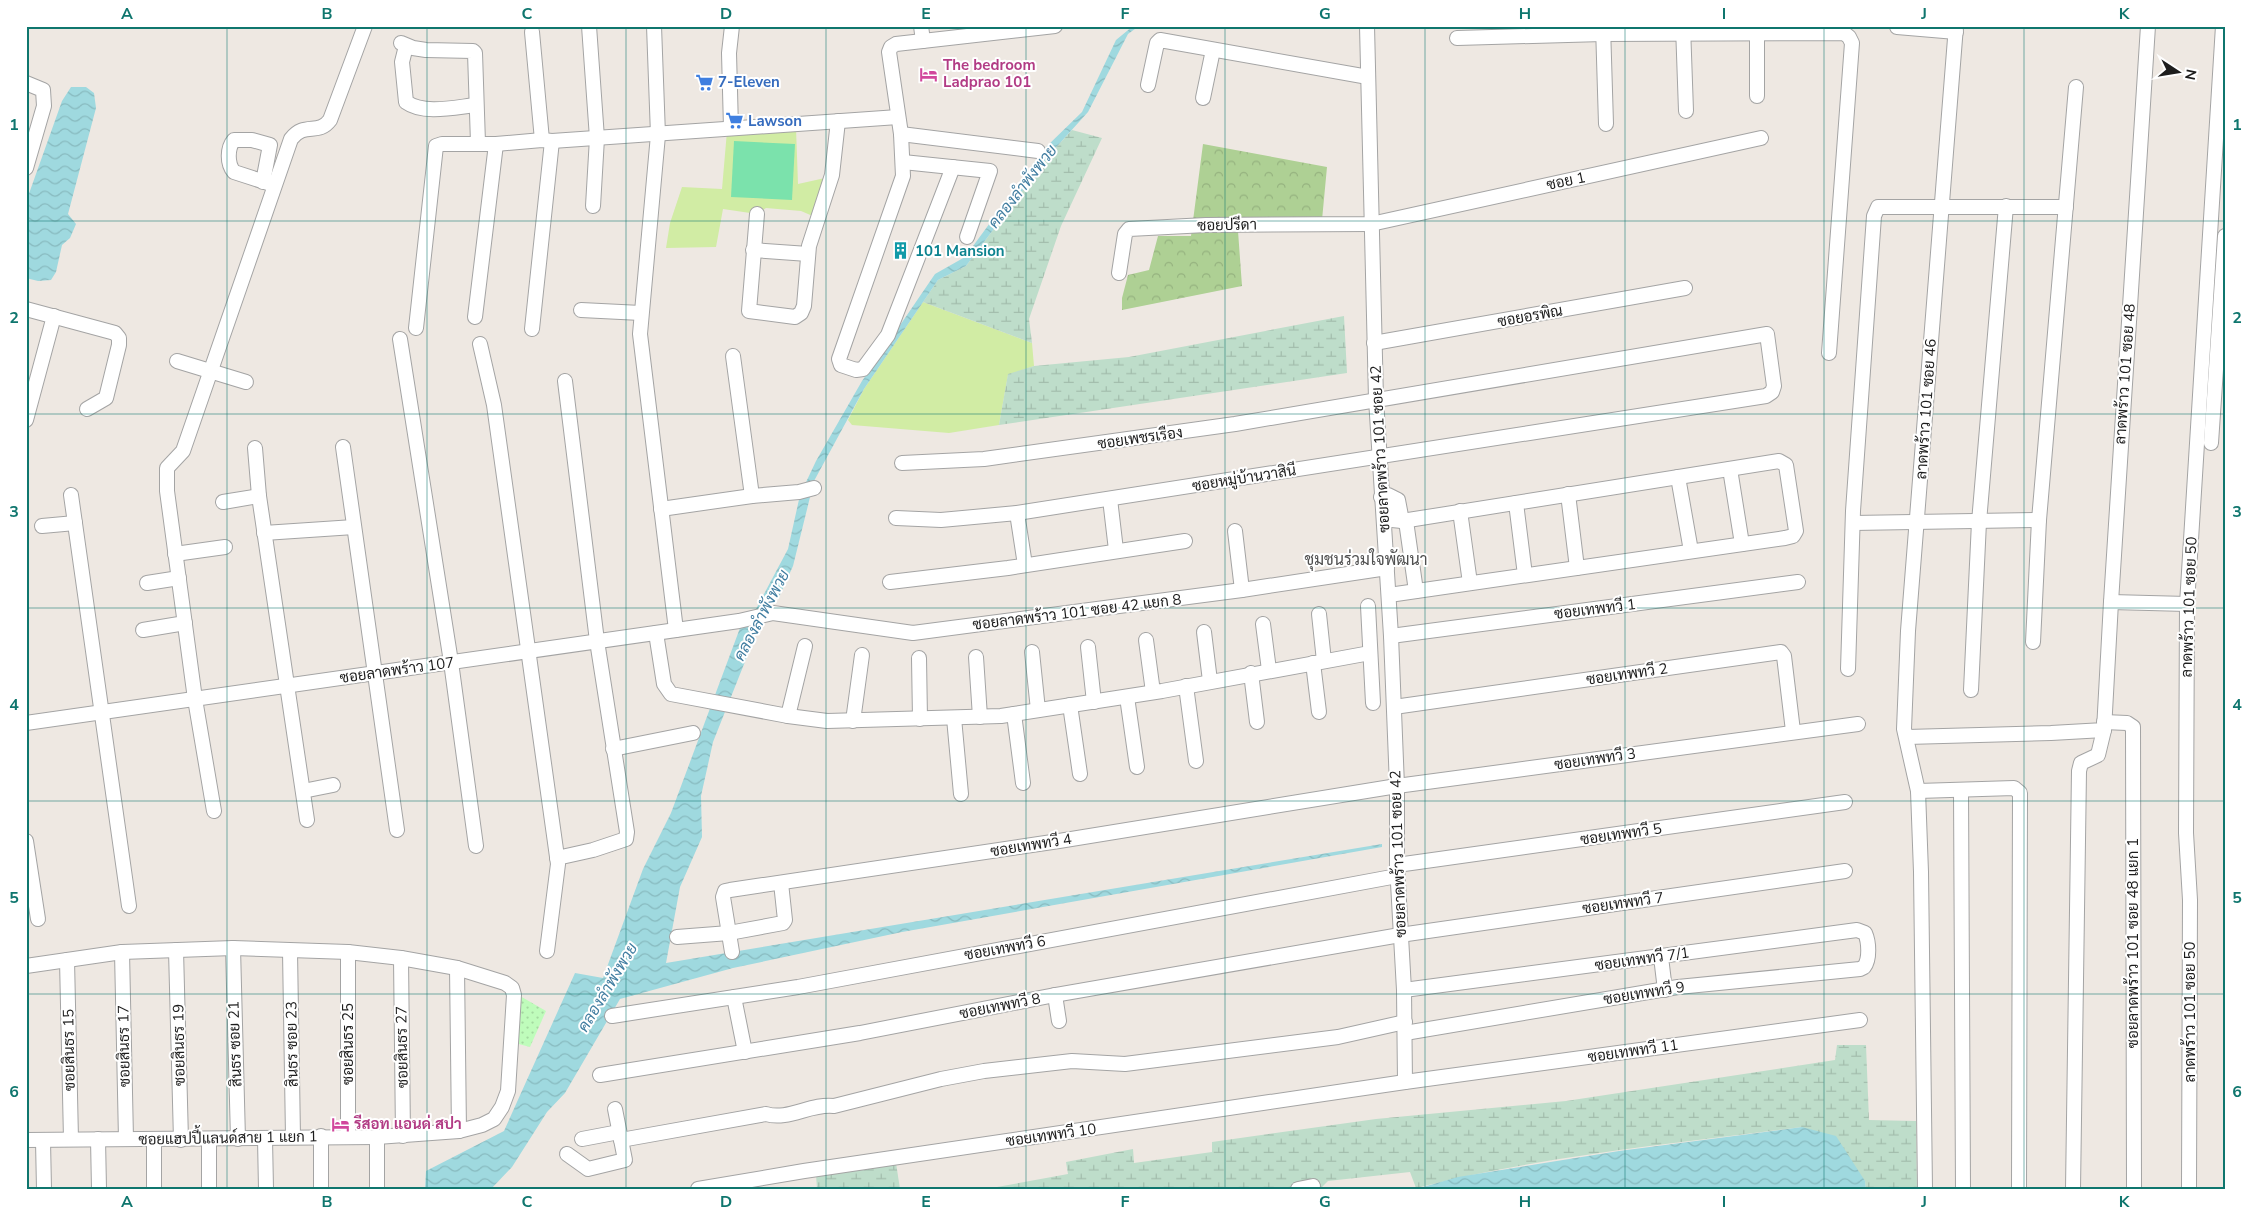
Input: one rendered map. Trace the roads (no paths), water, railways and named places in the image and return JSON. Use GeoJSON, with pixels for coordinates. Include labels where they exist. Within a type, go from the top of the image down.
{"type":"FeatureCollection","features":[{"type":"Feature","properties":{"kind":"street"},"geometry":{"type":"LineString","coordinates":[[214,811],[195,699],[175,554],[167,491],[167,468],[183,451],[211,372],[269,184],[296,132],[302,129],[320,128],[330,120],[365,26]]}},
{"type":"Feature","properties":{"kind":"street"},"geometry":{"type":"LineString","coordinates":[[589,26],[597,138],[593,206]]}},
{"type":"Feature","properties":{"kind":"street"},"geometry":{"type":"LineString","coordinates":[[654,26],[658,134],[640,334],[676,630]]}},
{"type":"Feature","properties":{"kind":"street"},"geometry":{"type":"LineString","coordinates":[[731,128],[729,53],[732,26]]}},
{"type":"Feature","properties":{"kind":"street"},"geometry":{"type":"LineString","coordinates":[[921,26],[923,40]]}},
{"type":"Feature","properties":{"kind":"street"},"geometry":{"type":"LineString","coordinates":[[953,167],[888,335],[863,368],[856,370],[841,365],[839,359],[903,176],[901,134],[889,52],[891,46],[979,30],[1055,26]]}},
{"type":"Feature","properties":{"kind":"street","name":"ซอยลาดพร้าว 101 ซอย 42"},"geometry":{"type":"LineString","coordinates":[[1366,26],[1378,458],[1391,636],[1397,786],[1397,871],[1404,990],[1405,1082]]}},
{"type":"Feature","properties":{"kind":"street","name":"ลาดพร้าว 101 ซอย 48"},"geometry":{"type":"LineString","coordinates":[[2073,1189],[2079,771],[2081,763],[2098,755],[2104,726],[2148,26]]}},
{"type":"Feature","properties":{"kind":"street","name":"ลาดพร้าว 101 ซอย 50"},"geometry":{"type":"LineString","coordinates":[[2189,1189],[2190,900],[2186,833],[2187,604],[2206,271],[2223,26]]}},
{"type":"Feature","properties":{"kind":"street"},"geometry":{"type":"LineString","coordinates":[[1897,27],[1956,29]]}},
{"type":"Feature","properties":{"kind":"street"},"geometry":{"type":"LineString","coordinates":[[1457,38],[1530,31],[1822,29],[1844,33],[1849,37],[1852,43],[1830,352]]}},
{"type":"Feature","properties":{"kind":"street","name":"ลาดพร้าว 101 ซอย 46"},"geometry":{"type":"LineString","coordinates":[[1925,1189],[1921,872],[1918,791],[1904,725],[1908,631],[1956,29]]}},
{"type":"Feature","properties":{"kind":"street"},"geometry":{"type":"LineString","coordinates":[[1603,30],[1606,124]]}},
{"type":"Feature","properties":{"kind":"street"},"geometry":{"type":"LineString","coordinates":[[1683,30],[1686,111]]}},
{"type":"Feature","properties":{"kind":"street"},"geometry":{"type":"LineString","coordinates":[[1757,30],[1757,96]]}},
{"type":"Feature","properties":{"kind":"street"},"geometry":{"type":"LineString","coordinates":[[532,32],[547,140],[532,329]]}},
{"type":"Feature","properties":{"kind":"street"},"geometry":{"type":"LineString","coordinates":[[1148,85],[1158,41],[1368,77]]}},
{"type":"Feature","properties":{"kind":"street"},"geometry":{"type":"LineString","coordinates":[[476,105],[434,109],[412,106],[406,102],[402,62],[403,44],[426,50],[473,51],[475,53],[478,143]]}},
{"type":"Feature","properties":{"kind":"street"},"geometry":{"type":"LineString","coordinates":[[1203,98],[1213,50]]}},
{"type":"Feature","properties":{"kind":"street"},"geometry":{"type":"LineString","coordinates":[[26,82],[43,90],[44,106],[26,168]]}},
{"type":"Feature","properties":{"kind":"street"},"geometry":{"type":"LineString","coordinates":[[2033,642],[2039,520],[2076,87]]}},
{"type":"Feature","properties":{"kind":"street"},"geometry":{"type":"LineString","coordinates":[[416,328],[435,148],[442,144],[496,144],[898,117]]}},
{"type":"Feature","properties":{"kind":"street"},"geometry":{"type":"LineString","coordinates":[[757,214],[749,311],[795,317],[802,313],[804,306],[809,246],[832,175],[838,121]]}},
{"type":"Feature","properties":{"kind":"street"},"geometry":{"type":"LineString","coordinates":[[901,134],[1038,150]]}},
{"type":"Feature","properties":{"kind":"street","name":"ซอย 1"},"geometry":{"type":"LineString","coordinates":[[1371,224],[1761,138]]}},
{"type":"Feature","properties":{"kind":"street"},"geometry":{"type":"LineString","coordinates":[[475,317],[496,144]]}},
{"type":"Feature","properties":{"kind":"street"},"geometry":{"type":"LineString","coordinates":[[903,162],[990,171],[967,237]]}},
{"type":"Feature","properties":{"kind":"street"},"geometry":{"type":"LineString","coordinates":[[1971,690],[1979,522],[2006,206]]}},
{"type":"Feature","properties":{"kind":"street"},"geometry":{"type":"LineString","coordinates":[[1848,669],[1853,522],[1874,216],[1878,207],[2066,207]]}},
{"type":"Feature","properties":{"kind":"street","name":"ซอยปรีดา"},"geometry":{"type":"LineString","coordinates":[[1120,273],[1125,234],[1129,229],[1206,225],[1371,224]]}},
{"type":"Feature","properties":{"kind":"street"},"geometry":{"type":"LineString","coordinates":[[2210,443],[2219,399],[2225,236]]}},
{"type":"Feature","properties":{"kind":"street"},"geometry":{"type":"LineString","coordinates":[[754,250],[808,254]]}},
{"type":"Feature","properties":{"kind":"street"},"geometry":{"type":"LineString","coordinates":[[2206,271],[2224,272]]}},
{"type":"Feature","properties":{"kind":"street","name":"ซอยอรพิณ"},"geometry":{"type":"LineString","coordinates":[[1374,343],[1685,288]]}},
{"type":"Feature","properties":{"kind":"street"},"geometry":{"type":"LineString","coordinates":[[26,309],[115,333],[118,338],[119,345],[106,398],[86,410]]}},
{"type":"Feature","properties":{"kind":"street"},"geometry":{"type":"LineString","coordinates":[[581,310],[641,313]]}},
{"type":"Feature","properties":{"kind":"street"},"geometry":{"type":"LineString","coordinates":[[26,420],[54,316]]}},
{"type":"Feature","properties":{"kind":"street","name":"ซอยเพชรเรือง"},"geometry":{"type":"LineString","coordinates":[[902,463],[984,459],[1236,424],[1767,334],[1774,386],[1772,392],[1766,396],[1378,458]]}},
{"type":"Feature","properties":{"kind":"street"},"geometry":{"type":"LineString","coordinates":[[400,339],[451,662],[476,846]]}},
{"type":"Feature","properties":{"kind":"street"},"geometry":{"type":"LineString","coordinates":[[480,344],[494,405],[557,858],[557,884],[547,951]]}},
{"type":"Feature","properties":{"kind":"street"},"geometry":{"type":"LineString","coordinates":[[733,356],[752,496]]}},
{"type":"Feature","properties":{"kind":"street"},"geometry":{"type":"LineString","coordinates":[[177,361],[246,382]]}},
{"type":"Feature","properties":{"kind":"street"},"geometry":{"type":"LineString","coordinates":[[557,858],[593,850],[626,838],[627,832],[597,641],[565,381]]}},
{"type":"Feature","properties":{"kind":"street"},"geometry":{"type":"LineString","coordinates":[[343,446],[397,830]]}},
{"type":"Feature","properties":{"kind":"street"},"geometry":{"type":"LineString","coordinates":[[255,448],[264,533],[307,820]]}},
{"type":"Feature","properties":{"kind":"street","name":"ซอยหมู่บ้านวาสินี"},"geometry":{"type":"LineString","coordinates":[[896,518],[941,520],[1017,513],[1378,458]]}},
{"type":"Feature","properties":{"kind":"street"},"geometry":{"type":"LineString","coordinates":[[1382,501],[1388,505],[1392,520],[1404,521],[1779,461],[1786,465],[1796,534],[1785,538],[1388,595]]}},
{"type":"Feature","properties":{"kind":"street"},"geometry":{"type":"LineString","coordinates":[[1730,469],[1742,544]]}},
{"type":"Feature","properties":{"kind":"street"},"geometry":{"type":"LineString","coordinates":[[1678,477],[1691,551]]}},
{"type":"Feature","properties":{"kind":"street"},"geometry":{"type":"LineString","coordinates":[[661,509],[752,496],[799,492],[814,488]]}},
{"type":"Feature","properties":{"kind":"street"},"geometry":{"type":"LineString","coordinates":[[1568,494],[1577,568]]}},
{"type":"Feature","properties":{"kind":"street"},"geometry":{"type":"LineString","coordinates":[[71,495],[129,906]]}},
{"type":"Feature","properties":{"kind":"street"},"geometry":{"type":"LineString","coordinates":[[223,502],[259,496]]}},
{"type":"Feature","properties":{"kind":"street"},"geometry":{"type":"LineString","coordinates":[[1110,499],[1116,550]]}},
{"type":"Feature","properties":{"kind":"street"},"geometry":{"type":"LineString","coordinates":[[1516,502],[1525,575]]}},
{"type":"Feature","properties":{"kind":"street"},"geometry":{"type":"LineString","coordinates":[[1460,511],[1470,583]]}},
{"type":"Feature","properties":{"kind":"street"},"geometry":{"type":"LineString","coordinates":[[1017,513],[1025,565]]}},
{"type":"Feature","properties":{"kind":"street"},"geometry":{"type":"LineString","coordinates":[[1853,522],[2039,520]]}},
{"type":"Feature","properties":{"kind":"street"},"geometry":{"type":"LineString","coordinates":[[1404,521],[1416,591]]}},
{"type":"Feature","properties":{"kind":"street"},"geometry":{"type":"LineString","coordinates":[[42,526],[74,523]]}},
{"type":"Feature","properties":{"kind":"street"},"geometry":{"type":"LineString","coordinates":[[264,533],[354,527]]}},
{"type":"Feature","properties":{"kind":"street"},"geometry":{"type":"LineString","coordinates":[[1235,531],[1242,590]]}},
{"type":"Feature","properties":{"kind":"street"},"geometry":{"type":"LineString","coordinates":[[890,582],[1025,565],[1185,541]]}},
{"type":"Feature","properties":{"kind":"street"},"geometry":{"type":"LineString","coordinates":[[175,554],[225,547]]}},
{"type":"Feature","properties":{"kind":"street","name":"ซอยลาดพร้าว 101 ซอย 42 แยก 8"},"geometry":{"type":"LineString","coordinates":[[767,614],[913,633],[1242,590],[1387,568]]}},
{"type":"Feature","properties":{"kind":"street"},"geometry":{"type":"LineString","coordinates":[[147,583],[179,578]]}},
{"type":"Feature","properties":{"kind":"street","name":"ซอยเทพทวี 1"},"geometry":{"type":"LineString","coordinates":[[1391,636],[1798,582]]}},
{"type":"Feature","properties":{"kind":"street"},"geometry":{"type":"LineString","coordinates":[[2111,602],[2187,604]]}},
{"type":"Feature","properties":{"kind":"street"},"geometry":{"type":"LineString","coordinates":[[1368,606],[1373,704]]}},
{"type":"Feature","properties":{"kind":"street","name":"ซอยลาดพร้าว 107"},"geometry":{"type":"LineString","coordinates":[[26,723],[739,621],[767,614]]}},
{"type":"Feature","properties":{"kind":"street"},"geometry":{"type":"LineString","coordinates":[[1319,614],[1319,712]]}},
{"type":"Feature","properties":{"kind":"street"},"geometry":{"type":"LineString","coordinates":[[143,630],[185,623]]}},
{"type":"Feature","properties":{"kind":"street"},"geometry":{"type":"LineString","coordinates":[[1263,624],[1269,670]]}},
{"type":"Feature","properties":{"kind":"street"},"geometry":{"type":"LineString","coordinates":[[1204,632],[1210,681]]}},
{"type":"Feature","properties":{"kind":"street"},"geometry":{"type":"LineString","coordinates":[[656,633],[665,686],[670,693],[680,697],[827,721],[954,718],[1014,714],[1153,692],[1370,653]]}},
{"type":"Feature","properties":{"kind":"street"},"geometry":{"type":"LineString","coordinates":[[1146,640],[1153,692]]}},
{"type":"Feature","properties":{"kind":"street"},"geometry":{"type":"LineString","coordinates":[[783,715],[805,646]]}},
{"type":"Feature","properties":{"kind":"street"},"geometry":{"type":"LineString","coordinates":[[1088,647],[1094,702]]}},
{"type":"Feature","properties":{"kind":"street"},"geometry":{"type":"LineString","coordinates":[[1032,652],[1038,710]]}},
{"type":"Feature","properties":{"kind":"street","name":"ซอยเทพทวี 2"},"geometry":{"type":"LineString","coordinates":[[1394,707],[1781,652],[1784,656],[1793,731]]}},
{"type":"Feature","properties":{"kind":"street"},"geometry":{"type":"LineString","coordinates":[[853,720],[862,655]]}},
{"type":"Feature","properties":{"kind":"street"},"geometry":{"type":"LineString","coordinates":[[976,657],[980,716]]}},
{"type":"Feature","properties":{"kind":"street"},"geometry":{"type":"LineString","coordinates":[[918,658],[920,719]]}},
{"type":"Feature","properties":{"kind":"street"},"geometry":{"type":"LineString","coordinates":[[1251,673],[1257,722]]}},
{"type":"Feature","properties":{"kind":"street"},"geometry":{"type":"LineString","coordinates":[[1186,686],[1196,761]]}},
{"type":"Feature","properties":{"kind":"street"},"geometry":{"type":"LineString","coordinates":[[1127,696],[1137,767]]}},
{"type":"Feature","properties":{"kind":"street"},"geometry":{"type":"LineString","coordinates":[[1070,705],[1080,774]]}},
{"type":"Feature","properties":{"kind":"street"},"geometry":{"type":"LineString","coordinates":[[1014,714],[1023,783]]}},
{"type":"Feature","properties":{"kind":"street"},"geometry":{"type":"LineString","coordinates":[[954,718],[961,794]]}},
{"type":"Feature","properties":{"kind":"street","name":"ซอยลาดพร้าว 101 ซอย 48 แยก 1"},"geometry":{"type":"LineString","coordinates":[[2104,726],[2127,723],[2133,727],[2134,1189]]}},
{"type":"Feature","properties":{"kind":"street","name":"ซอยเทพทวี 3"},"geometry":{"type":"LineString","coordinates":[[1397,786],[1793,731],[1858,724]]}},
{"type":"Feature","properties":{"kind":"street"},"geometry":{"type":"LineString","coordinates":[[1907,737],[2104,726]]}},
{"type":"Feature","properties":{"kind":"street"},"geometry":{"type":"LineString","coordinates":[[613,749],[693,733]]}},
{"type":"Feature","properties":{"kind":"street"},"geometry":{"type":"LineString","coordinates":[[303,791],[333,785]]}},
{"type":"Feature","properties":{"kind":"street","name":"ซอยเทพทวี 4"},"geometry":{"type":"LineString","coordinates":[[732,952],[723,897],[725,891],[1058,841],[1397,786]]}},
{"type":"Feature","properties":{"kind":"street"},"geometry":{"type":"LineString","coordinates":[[1918,791],[2014,788],[2020,793],[2019,1189]]}},
{"type":"Feature","properties":{"kind":"street"},"geometry":{"type":"LineString","coordinates":[[1961,790],[1963,1189]]}},
{"type":"Feature","properties":{"kind":"street","name":"ซอยเทพทวี 5"},"geometry":{"type":"LineString","coordinates":[[1397,871],[1845,802]]}},
{"type":"Feature","properties":{"kind":"street"},"geometry":{"type":"LineString","coordinates":[[26,841],[38,919]]}},
{"type":"Feature","properties":{"kind":"street","name":"ซอยเทพทวี 6"},"geometry":{"type":"LineString","coordinates":[[612,1016],[734,998],[972,954],[1128,928],[1397,871]]}},
{"type":"Feature","properties":{"kind":"street","name":"ซอยเทพทวี 7"},"geometry":{"type":"LineString","coordinates":[[1400,935],[1845,871]]}},
{"type":"Feature","properties":{"kind":"street"},"geometry":{"type":"LineString","coordinates":[[677,937],[729,933],[784,922],[781,883]]}},
{"type":"Feature","properties":{"kind":"street","name":"ซอยเทพทวี 7/1"},"geometry":{"type":"LineString","coordinates":[[1404,990],[1857,930],[1866,935],[1867,948]]}},
{"type":"Feature","properties":{"kind":"street","name":"ซอยเทพทวี 8"},"geometry":{"type":"LineString","coordinates":[[600,1075],[869,1032],[1055,995],[1400,935]]}},
{"type":"Feature","properties":{"kind":"street","name":"ซอยแฮปปี้แลนด์สาย 1 แยก 1"},"geometry":{"type":"LineString","coordinates":[[26,966],[122,952],[233,948],[348,952],[401,958],[457,968],[506,983],[512,988],[514,995],[508,1091],[502,1107],[494,1119],[459,1132],[377,1137],[294,1137],[266,1140],[26,1140]]}},
{"type":"Feature","properties":{"kind":"street","name":"สินธร ซอย 21"},"geometry":{"type":"LineString","coordinates":[[233,948],[238,1139]]}},
{"type":"Feature","properties":{"kind":"street","name":"ซอยเทพทวี 9"},"geometry":{"type":"LineString","coordinates":[[582,1139],[620,1136],[766,1114],[775,1117],[824,1105],[834,1106],[941,1079],[984,1071],[1072,1062],[1124,1064],[1405,1028],[1665,990],[1860,969],[1864,968],[1868,961],[1867,948]]}},
{"type":"Feature","properties":{"kind":"street","name":"ซอยสินธร 19"},"geometry":{"type":"LineString","coordinates":[[176,950],[181,1140]]}},
{"type":"Feature","properties":{"kind":"street","name":"สินธร ซอย 23"},"geometry":{"type":"LineString","coordinates":[[290,951],[294,1137]]}},
{"type":"Feature","properties":{"kind":"street","name":"ซอยสินธร 17"},"geometry":{"type":"LineString","coordinates":[[122,952],[126,1139]]}},
{"type":"Feature","properties":{"kind":"street","name":"ซอยสินธร 25"},"geometry":{"type":"LineString","coordinates":[[348,952],[348,1136]]}},
{"type":"Feature","properties":{"kind":"street"},"geometry":{"type":"LineString","coordinates":[[1661,957],[1665,990]]}},
{"type":"Feature","properties":{"kind":"street","name":"ซอยสินธร 27"},"geometry":{"type":"LineString","coordinates":[[401,958],[402,1136]]}},
{"type":"Feature","properties":{"kind":"street","name":"ซอยสินธร 15"},"geometry":{"type":"LineString","coordinates":[[67,960],[70,1139]]}},
{"type":"Feature","properties":{"kind":"street"},"geometry":{"type":"LineString","coordinates":[[457,968],[459,1132]]}},
{"type":"Feature","properties":{"kind":"street"},"geometry":{"type":"LineString","coordinates":[[1055,995],[1060,1021]]}},
{"type":"Feature","properties":{"kind":"street"},"geometry":{"type":"LineString","coordinates":[[734,998],[744,1052]]}},
{"type":"Feature","properties":{"kind":"street","name":"ซอยเทพทวี 11"},"geometry":{"type":"LineString","coordinates":[[1405,1082],[1860,1020]]}},
{"type":"Feature","properties":{"kind":"street","name":"ซอยเทพทวี 10"},"geometry":{"type":"LineString","coordinates":[[698,1189],[804,1171],[1405,1082]]}},
{"type":"Feature","properties":{"kind":"street"},"geometry":{"type":"LineString","coordinates":[[567,1154],[588,1169],[625,1160],[615,1109]]}},
{"type":"Feature","properties":{"kind":"street"},"geometry":{"type":"LineString","coordinates":[[321,1136],[321,1189]]}},
{"type":"Feature","properties":{"kind":"street"},"geometry":{"type":"LineString","coordinates":[[377,1137],[377,1189]]}},
{"type":"Feature","properties":{"kind":"street"},"geometry":{"type":"LineString","coordinates":[[43,1140],[44,1189]]}},
{"type":"Feature","properties":{"kind":"street"},"geometry":{"type":"LineString","coordinates":[[98,1140],[99,1189]]}},
{"type":"Feature","properties":{"kind":"street"},"geometry":{"type":"LineString","coordinates":[[209,1140],[210,1189]]}},
{"type":"Feature","properties":{"kind":"street"},"geometry":{"type":"LineString","coordinates":[[266,1140],[266,1189]]}},
{"type":"Feature","properties":{"kind":"street"},"geometry":{"type":"LineString","coordinates":[[154,1141],[154,1189]]}},
{"type":"Feature","properties":{"kind":"street"},"geometry":{"type":"LineString","coordinates":[[1298,1189],[1313,1186]]}},
{"type":"Feature","properties":{"kind":"water","name":"คลองลำพังพวย"},"geometry":{"type":"Polygon","coordinates":[[[1133,26],[1139,26],[1128,34],[1088,112],[1051,153],[966,266],[938,280],[864,389],[814,481],[793,566],[779,597],[770,604],[760,624],[713,742],[701,796],[702,837],[680,887],[666,963],[1382,844],[1382,847],[902,932],[733,968],[620,999],[565,1093],[547,1112],[512,1167],[491,1189],[425,1189],[426,1171],[504,1131],[575,973],[603,978],[643,869],[671,813],[740,628],[755,611],[788,549],[800,495],[816,461],[862,381],[935,274],[965,257],[1045,148],[1082,112],[1116,40],[1133,26]]]}},
{"type":"Feature","properties":{"kind":"water"},"geometry":{"type":"Polygon","coordinates":[[[71,87],[86,87],[94,93],[96,108],[68,214],[76,224],[70,238],[62,245],[56,272],[51,280],[38,281],[26,278],[26,202],[62,101],[71,87]]]}},
{"type":"Feature","properties":{"kind":"water"},"geometry":{"type":"Polygon","coordinates":[[[1802,1127],[1836,1136],[1865,1181],[1866,1189],[1416,1189],[1458,1177],[1619,1151],[1802,1127]]]}},
{"type":"Feature","properties":{"kind":"place","name":"The bedroom Ladprao 101"},"geometry":{"type":"Point","coordinates":[929,74]}},
{"type":"Feature","properties":{"kind":"place","name":"7-Eleven"},"geometry":{"type":"Point","coordinates":[704,82]}},
{"type":"Feature","properties":{"kind":"place","name":"Lawson"},"geometry":{"type":"Point","coordinates":[734,121]}},
{"type":"Feature","properties":{"kind":"place","name":"101 Mansion"},"geometry":{"type":"Point","coordinates":[901,251]}},
{"type":"Feature","properties":{"kind":"place","name":"รีสอท แอนด่ สปา"},"geometry":{"type":"Point","coordinates":[340,1124]}},
{"type":"Feature","properties":{"kind":"district","name":"ชุมชนร่วมใจพัฒนา"},"geometry":{"type":"Point","coordinates":[1366,559]}}]}
